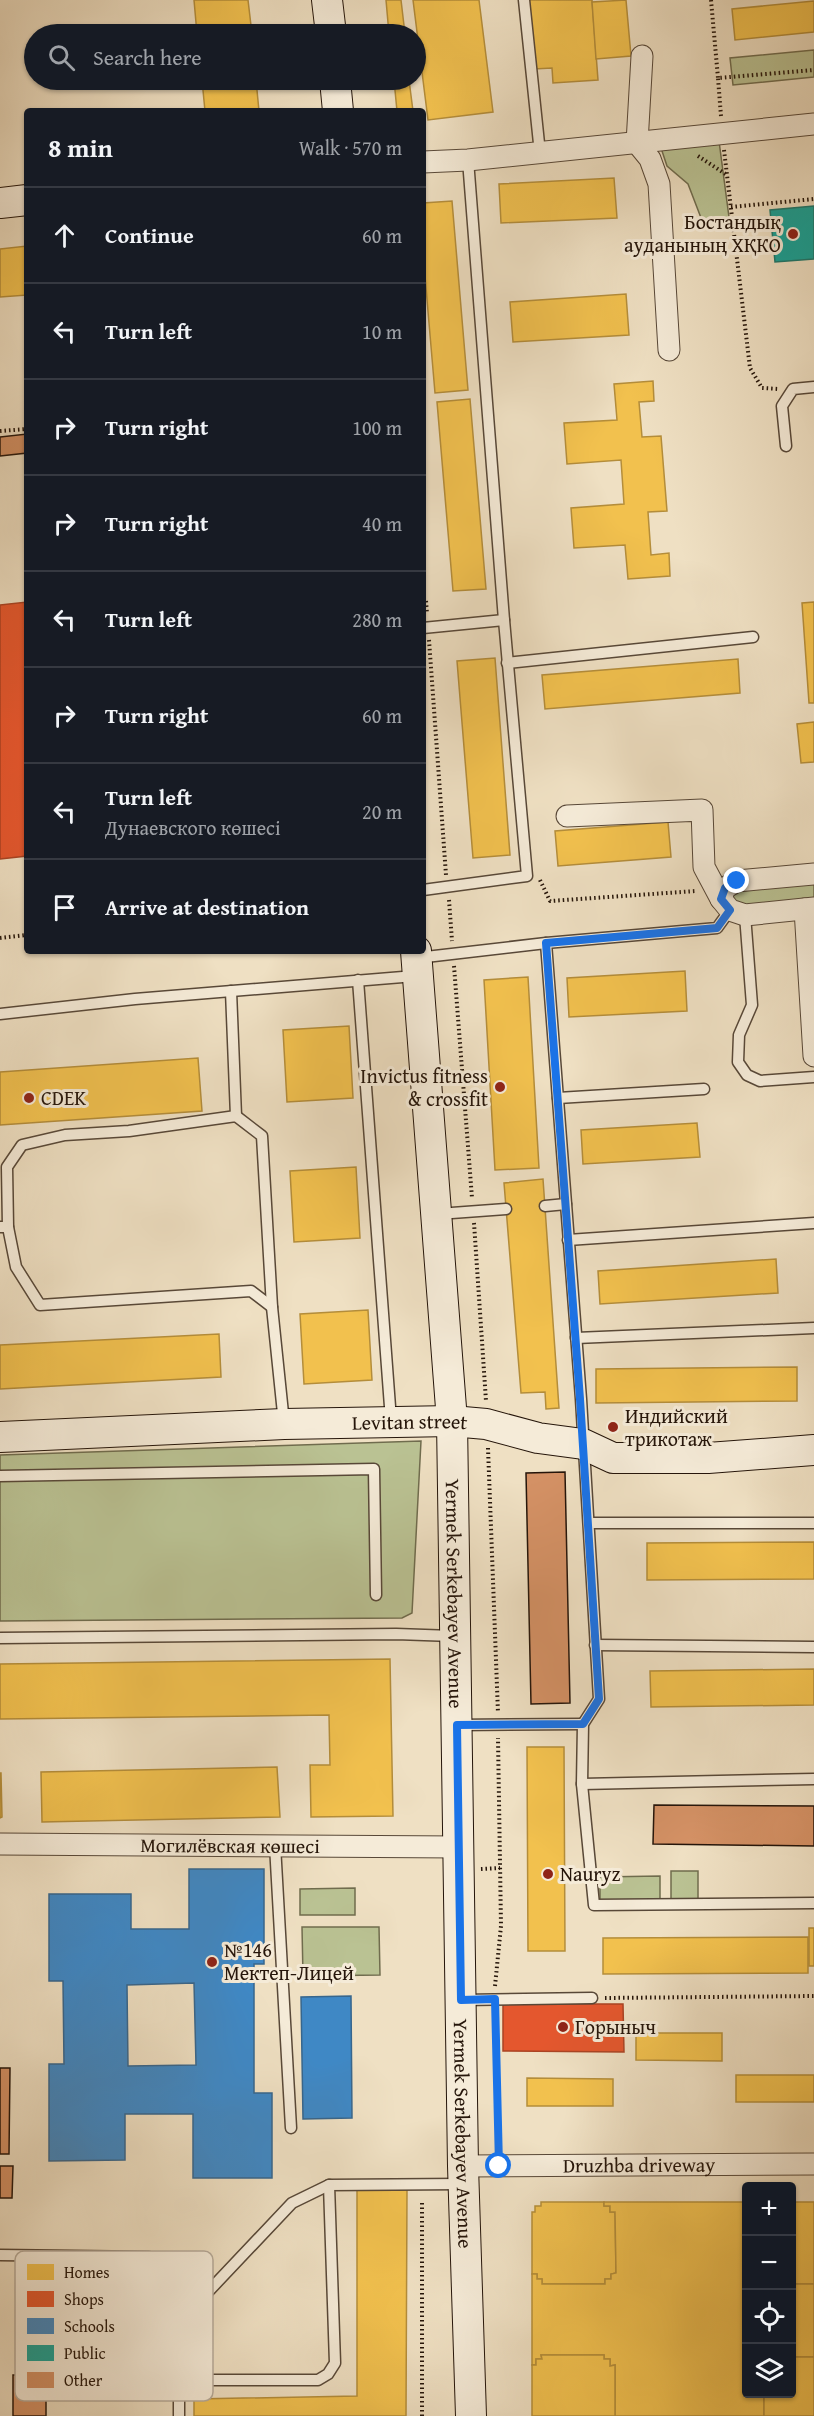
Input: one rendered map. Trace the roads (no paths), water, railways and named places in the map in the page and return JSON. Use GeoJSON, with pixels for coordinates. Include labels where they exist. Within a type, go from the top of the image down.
{"type":"FeatureCollection","features":[{"type":"Feature","properties":{"kind":"street"},"geometry":{"type":"LineString","coordinates":[[327,0],[330,24]]}},
{"type":"Feature","properties":{"kind":"street"},"geometry":{"type":"LineString","coordinates":[[642,56],[637,143],[650,159],[659,184],[669,350]]}},
{"type":"Feature","properties":{"kind":"street"},"geometry":{"type":"LineString","coordinates":[[336,90],[338,108]]}},
{"type":"Feature","properties":{"kind":"street"},"geometry":{"type":"LineString","coordinates":[[426,162],[540,153],[814,124]]}},
{"type":"Feature","properties":{"kind":"street"},"geometry":{"type":"LineString","coordinates":[[0,203],[24,200]]}},
{"type":"Feature","properties":{"kind":"street"},"geometry":{"type":"LineString","coordinates":[[567,816],[702,810],[704,867],[726,903]]}},
{"type":"Feature","properties":{"kind":"street"},"geometry":{"type":"LineString","coordinates":[[726,903],[725,888],[737,881],[814,874]]}},
{"type":"Feature","properties":{"kind":"street"},"geometry":{"type":"LineString","coordinates":[[726,903],[809,908],[814,1056]]}},
{"type":"Feature","properties":{"kind":"street","name":"Yermek Serkebayev Avenue"},"geometry":{"type":"LineString","coordinates":[[417,962],[452,1421],[463,2175],[471,2416]]}},
{"type":"Feature","properties":{"kind":"street","name":"Levitan street"},"geometry":{"type":"LineString","coordinates":[[0,1437],[284,1424],[452,1421],[486,1424],[538,1438],[583,1444],[613,1458],[708,1458],[814,1450]]}},
{"type":"Feature","properties":{"kind":"street","name":"Могилёвская көшесі"},"geometry":{"type":"LineString","coordinates":[[0,1844],[459,1847]]}},
{"type":"Feature","properties":{"kind":"street","name":"Druzhba driveway"},"geometry":{"type":"LineString","coordinates":[[463,2175],[499,2166],[814,2164]]}},
{"type":"Feature","properties":{"kind":"lane"},"geometry":{"type":"LineString","coordinates":[[524,0],[540,153]]}},
{"type":"Feature","properties":{"kind":"lane"},"geometry":{"type":"LineString","coordinates":[[426,890],[527,876],[507,663],[468,160]]}},
{"type":"Feature","properties":{"kind":"lane"},"geometry":{"type":"LineString","coordinates":[[786,446],[782,406],[793,389],[814,387]]}},
{"type":"Feature","properties":{"kind":"lane"},"geometry":{"type":"LineString","coordinates":[[426,628],[504,620]]}},
{"type":"Feature","properties":{"kind":"lane"},"geometry":{"type":"LineString","coordinates":[[507,663],[753,637]]}},
{"type":"Feature","properties":{"kind":"lane"},"geometry":{"type":"LineString","coordinates":[[0,1014],[358,980],[453,954],[546,943],[717,928],[726,903]]}},
{"type":"Feature","properties":{"kind":"lane"},"geometry":{"type":"LineString","coordinates":[[726,903],[752,1005],[738,1035],[738,1062],[747,1075],[760,1081],[814,1077]]}},
{"type":"Feature","properties":{"kind":"lane"},"geometry":{"type":"LineString","coordinates":[[546,943],[589,1523],[599,1699],[583,1724],[582,1784],[594,1905],[814,1903]]}},
{"type":"Feature","properties":{"kind":"lane"},"geometry":{"type":"LineString","coordinates":[[358,980],[391,1422]]}},
{"type":"Feature","properties":{"kind":"lane"},"geometry":{"type":"LineString","coordinates":[[231,991],[236,1116]]}},
{"type":"Feature","properties":{"kind":"lane"},"geometry":{"type":"LineString","coordinates":[[558,1098],[704,1089]]}},
{"type":"Feature","properties":{"kind":"lane"},"geometry":{"type":"LineString","coordinates":[[272,1307],[251,1291],[40,1305],[16,1267],[4,1227],[7,1167],[22,1144],[65,1135],[129,1131],[236,1116],[262,1136],[272,1307],[284,1424]]}},
{"type":"Feature","properties":{"kind":"lane"},"geometry":{"type":"LineString","coordinates":[[545,1206],[566,1204]]}},
{"type":"Feature","properties":{"kind":"lane"},"geometry":{"type":"LineString","coordinates":[[437,1214],[506,1209]]}},
{"type":"Feature","properties":{"kind":"lane"},"geometry":{"type":"LineString","coordinates":[[568,1240],[814,1223]]}},
{"type":"Feature","properties":{"kind":"lane"},"geometry":{"type":"LineString","coordinates":[[576,1338],[814,1328]]}},
{"type":"Feature","properties":{"kind":"lane"},"geometry":{"type":"LineString","coordinates":[[0,1476],[374,1469],[376,1595]]}},
{"type":"Feature","properties":{"kind":"lane"},"geometry":{"type":"LineString","coordinates":[[589,1523],[814,1523]]}},
{"type":"Feature","properties":{"kind":"lane"},"geometry":{"type":"LineString","coordinates":[[0,1638],[396,1634],[456,1636]]}},
{"type":"Feature","properties":{"kind":"lane"},"geometry":{"type":"LineString","coordinates":[[595,1645],[814,1647]]}},
{"type":"Feature","properties":{"kind":"lane"},"geometry":{"type":"LineString","coordinates":[[457,1725],[583,1724]]}},
{"type":"Feature","properties":{"kind":"lane"},"geometry":{"type":"LineString","coordinates":[[582,1784],[814,1779]]}},
{"type":"Feature","properties":{"kind":"lane"},"geometry":{"type":"LineString","coordinates":[[275,1845],[291,2128]]}},
{"type":"Feature","properties":{"kind":"lane"},"geometry":{"type":"LineString","coordinates":[[461,2000],[592,1998]]}},
{"type":"Feature","properties":{"kind":"lane"},"geometry":{"type":"LineString","coordinates":[[213,2287],[292,2203],[328,2185],[463,2175]]}},
{"type":"Feature","properties":{"kind":"lane"},"geometry":{"type":"LineString","coordinates":[[213,2380],[318,2380],[328,2374],[334,2363],[328,2185]]}},
{"type":"Feature","properties":{"kind":"lane"},"geometry":{"type":"LineString","coordinates":[[0,2255],[15,2255]]}},
{"type":"Feature","properties":{"kind":"place","name":"Бостандық ауданының ХҚКО"},"geometry":{"type":"Point","coordinates":[793,234]}},
{"type":"Feature","properties":{"kind":"place","name":"Invictus fitness & crossfit"},"geometry":{"type":"Point","coordinates":[500,1087]}},
{"type":"Feature","properties":{"kind":"place","name":"CDEK"},"geometry":{"type":"Point","coordinates":[29,1098]}},
{"type":"Feature","properties":{"kind":"place","name":"Индийский трикотаж"},"geometry":{"type":"Point","coordinates":[613,1427]}},
{"type":"Feature","properties":{"kind":"place","name":"Nauryz"},"geometry":{"type":"Point","coordinates":[548,1874]}},
{"type":"Feature","properties":{"kind":"place","name":"№146 Мектеп-Лицей"},"geometry":{"type":"Point","coordinates":[212,1962]}},
{"type":"Feature","properties":{"kind":"place","name":"Горыныч"},"geometry":{"type":"Point","coordinates":[563,2027]}}]}
